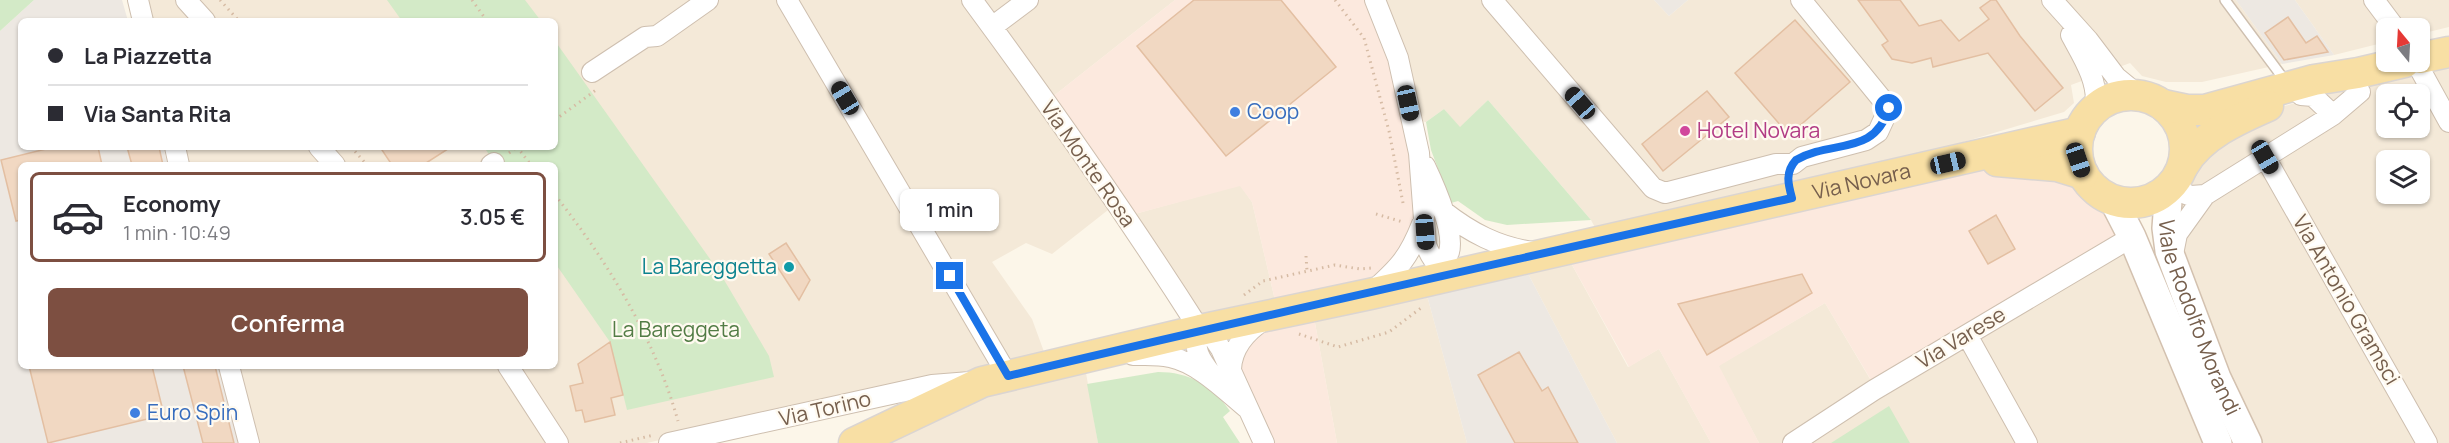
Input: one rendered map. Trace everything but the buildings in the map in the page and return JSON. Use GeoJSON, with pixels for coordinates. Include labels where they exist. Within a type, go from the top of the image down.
{"type":"FeatureCollection","features":[{"type":"Feature","properties":{"kind":"main road"},"geometry":{"type":"LineString","coordinates":[[2430,56],[2449,52]]}},
{"type":"Feature","properties":{"kind":"main road"},"geometry":{"type":"LineString","coordinates":[[2295,91],[2231,124],[2196,148],[2176,177],[2157,197],[2143,202],[2128,203],[2113,200],[2101,195],[2090,186],[2083,174],[2077,153],[2087,120],[2115,98],[2150,100],[2187,110],[2205,110],[2295,91],[2359,82],[2382,72]]}},
{"type":"Feature","properties":{"kind":"main road"},"geometry":{"type":"LineString","coordinates":[[2150,100],[2175,117],[2183,132],[2186,149],[2176,177]]}},
{"type":"Feature","properties":{"kind":"main road","name":"Via Novara"},"geometry":{"type":"LineString","coordinates":[[854,443],[995,379],[1273,314],[1372,280],[1442,274],[1547,253],[1970,158],[2087,120]]}},
{"type":"Feature","properties":{"kind":"main road","name":"Via Novara"},"geometry":{"type":"LineString","coordinates":[[1970,158],[2057,166],[2083,174]]}},
{"type":"Feature","properties":{"kind":"street"},"geometry":{"type":"LineString","coordinates":[[138,0],[142,18]]}},
{"type":"Feature","properties":{"kind":"street"},"geometry":{"type":"LineString","coordinates":[[186,0],[202,18]]}},
{"type":"Feature","properties":{"kind":"street"},"geometry":{"type":"LineString","coordinates":[[592,72],[645,37],[657,36],[708,0]]}},
{"type":"Feature","properties":{"kind":"street"},"geometry":{"type":"LineString","coordinates":[[787,0],[995,379]]}},
{"type":"Feature","properties":{"kind":"street","name":"Via Monte Rosa"},"geometry":{"type":"LineString","coordinates":[[972,0],[1168,279],[1200,330],[1207,331],[1215,339],[1264,443]]}},
{"type":"Feature","properties":{"kind":"street"},"geometry":{"type":"LineString","coordinates":[[992,27],[1028,0]]}},
{"type":"Feature","properties":{"kind":"street"},"geometry":{"type":"LineString","coordinates":[[1375,0],[1398,58],[1419,153],[1443,211],[1449,237],[1449,251],[1442,274]]}},
{"type":"Feature","properties":{"kind":"street"},"geometry":{"type":"LineString","coordinates":[[1492,0],[1653,188],[1665,193],[1776,164],[1792,164],[1802,157],[1866,140],[1878,132],[1889,108],[1801,0]]}},
{"type":"Feature","properties":{"kind":"street"},"geometry":{"type":"LineString","coordinates":[[2052,0],[2088,40],[2116,78],[2150,100]]}},
{"type":"Feature","properties":{"kind":"street"},"geometry":{"type":"LineString","coordinates":[[2052,0],[2086,62],[2097,99],[2087,120]]}},
{"type":"Feature","properties":{"kind":"street"},"geometry":{"type":"LineString","coordinates":[[2374,0],[2388,18]]}},
{"type":"Feature","properties":{"kind":"street"},"geometry":{"type":"LineString","coordinates":[[2422,72],[2449,122]]}},
{"type":"Feature","properties":{"kind":"street"},"geometry":{"type":"LineString","coordinates":[[2175,267],[2173,252],[2177,234],[2205,195],[2333,115],[2359,82]]}},
{"type":"Feature","properties":{"kind":"street"},"geometry":{"type":"LineString","coordinates":[[2295,91],[2313,96],[2333,115]]}},
{"type":"Feature","properties":{"kind":"street"},"geometry":{"type":"LineString","coordinates":[[322,150],[332,162]]}},
{"type":"Feature","properties":{"kind":"street"},"geometry":{"type":"LineString","coordinates":[[1372,280],[1401,265],[1411,250],[1419,153]]}},
{"type":"Feature","properties":{"kind":"street","name":"Via Antonio Gramsci"},"geometry":{"type":"LineString","coordinates":[[2265,157],[2427,443]]}},
{"type":"Feature","properties":{"kind":"street"},"geometry":{"type":"LineString","coordinates":[[1792,164],[1787,181],[1792,198]]}},
{"type":"Feature","properties":{"kind":"street"},"geometry":{"type":"LineString","coordinates":[[2176,177],[2183,193],[2191,196],[2205,195]]}},
{"type":"Feature","properties":{"kind":"street","name":"Viale Rodolfo Morandi"},"geometry":{"type":"LineString","coordinates":[[2176,177],[2166,228],[2169,252],[2217,378],[2248,443]]}},
{"type":"Feature","properties":{"kind":"street","name":"Viale Rodolfo Morandi"},"geometry":{"type":"LineString","coordinates":[[2113,200],[2132,237],[2218,443]]}},
{"type":"Feature","properties":{"kind":"street"},"geometry":{"type":"LineString","coordinates":[[1443,211],[1483,238],[1511,249],[1547,253]]}},
{"type":"Feature","properties":{"kind":"street"},"geometry":{"type":"LineString","coordinates":[[1415,220],[1431,259],[1442,274]]}},
{"type":"Feature","properties":{"kind":"street","name":"Via Varese"},"geometry":{"type":"LineString","coordinates":[[1793,443],[1874,390],[2132,237]]}},
{"type":"Feature","properties":{"kind":"street"},"geometry":{"type":"LineString","coordinates":[[1231,369],[1231,361],[1242,339],[1257,324],[1273,314]]}},
{"type":"Feature","properties":{"kind":"street"},"geometry":{"type":"LineString","coordinates":[[1200,330],[1195,343],[1196,350],[1222,388]]}},
{"type":"Feature","properties":{"kind":"street"},"geometry":{"type":"LineString","coordinates":[[1967,335],[2027,443]]}},
{"type":"Feature","properties":{"kind":"street"},"geometry":{"type":"LineString","coordinates":[[1098,355],[1172,357],[1205,375],[1248,409]]}},
{"type":"Feature","properties":{"kind":"street"},"geometry":{"type":"LineString","coordinates":[[231,369],[249,443]]}},
{"type":"Feature","properties":{"kind":"street"},"geometry":{"type":"LineString","coordinates":[[510,369],[558,443]]}},
{"type":"Feature","properties":{"kind":"street","name":"Via Torino"},"geometry":{"type":"LineString","coordinates":[[683,438],[932,385],[995,379]]}},
{"type":"Feature","properties":{"kind":"street"},"geometry":{"type":"LineString","coordinates":[[683,438],[711,439],[717,443]]}},
{"type":"Feature","properties":{"kind":"lane"},"geometry":{"type":"LineString","coordinates":[[2225,0],[2295,91]]}},
{"type":"Feature","properties":{"kind":"path"},"geometry":{"type":"LineString","coordinates":[[220,0],[235,18]]}},
{"type":"Feature","properties":{"kind":"path"},"geometry":{"type":"LineString","coordinates":[[472,0],[485,18]]}},
{"type":"Feature","properties":{"kind":"path"},"geometry":{"type":"LineString","coordinates":[[1335,0],[1355,25],[1368,48],[1415,220]]}},
{"type":"Feature","properties":{"kind":"path"},"geometry":{"type":"LineString","coordinates":[[559,117],[601,87],[592,72]]}},
{"type":"Feature","properties":{"kind":"path"},"geometry":{"type":"LineString","coordinates":[[354,150],[364,162]]}},
{"type":"Feature","properties":{"kind":"path"},"geometry":{"type":"LineString","coordinates":[[519,150],[529,162]]}},
{"type":"Feature","properties":{"kind":"path"},"geometry":{"type":"LineString","coordinates":[[558,199],[589,240],[623,294],[662,373],[683,438]]}},
{"type":"Feature","properties":{"kind":"path"},"geometry":{"type":"LineString","coordinates":[[1376,214],[1415,220]]}},
{"type":"Feature","properties":{"kind":"path"},"geometry":{"type":"LineString","coordinates":[[1402,231],[1415,220]]}},
{"type":"Feature","properties":{"kind":"path"},"geometry":{"type":"LineString","coordinates":[[1306,256],[1307,271]]}},
{"type":"Feature","properties":{"kind":"path"},"geometry":{"type":"LineString","coordinates":[[1244,296],[1263,281],[1335,265],[1360,269],[1372,280]]}},
{"type":"Feature","properties":{"kind":"shaded area"},"geometry":{"type":"Polygon","coordinates":[[[34,0],[122,0],[127,18],[18,18],[18,150],[164,150],[167,162],[18,162],[18,369],[225,369],[246,443],[0,443],[0,31],[34,0]]]}},
{"type":"Feature","properties":{"kind":"shaded area"},"geometry":{"type":"Polygon","coordinates":[[[138,0],[186,0],[202,18],[142,18],[138,0]]]}},
{"type":"Feature","properties":{"kind":"shaded area"},"geometry":{"type":"Polygon","coordinates":[[[194,0],[1175,0],[1051,98],[1131,215],[1240,185],[1252,202],[1277,309],[1189,326],[1108,210],[1052,254],[1026,243],[992,262],[1032,319],[1047,360],[980,375],[928,378],[647,443],[563,443],[516,369],[558,369],[558,162],[340,162],[330,150],[558,150],[558,18],[210,18],[194,0]]]}},
{"type":"Feature","properties":{"kind":"shaded area"},"geometry":{"type":"Polygon","coordinates":[[[1175,0],[1367,0],[1390,58],[1414,154],[1420,216],[1408,248],[1368,291],[1277,309],[1252,202],[1240,186],[1131,215],[1051,98],[1175,0]]]}},
{"type":"Feature","properties":{"kind":"shaded area"},"geometry":{"type":"Polygon","coordinates":[[[1367,0],[1654,0],[1669,16],[1688,0],[2236,0],[2282,64],[2202,82],[2166,82],[2142,76],[2130,63],[2071,85],[2074,103],[2064,112],[1782,196],[1600,237],[1591,220],[1488,100],[1460,128],[1444,109],[1426,122],[1405,119],[1367,0]]]}},
{"type":"Feature","properties":{"kind":"shaded area"},"geometry":{"type":"Polygon","coordinates":[[[1654,0],[1688,0],[1669,16],[1654,0]]]}},
{"type":"Feature","properties":{"kind":"shaded area"},"geometry":{"type":"Polygon","coordinates":[[[2236,0],[2295,0],[2334,55],[2282,64],[2236,0]]]}},
{"type":"Feature","properties":{"kind":"shaded area"},"geometry":{"type":"Polygon","coordinates":[[[2295,0],[2449,0],[2449,27],[2430,32],[2430,18],[2376,18],[2376,44],[2334,55],[2295,0]]]}},
{"type":"Feature","properties":{"kind":"shaded area"},"geometry":{"type":"Polygon","coordinates":[[[2449,56],[2449,443],[2255,443],[2219,377],[2170,215],[2206,145],[2275,109],[2396,72],[2430,72],[2430,62],[2449,56]]]}},
{"type":"Feature","properties":{"kind":"shaded area"},"geometry":{"type":"Polygon","coordinates":[[[176,150],[322,150],[332,162],[178,162],[176,150]]]}},
{"type":"Feature","properties":{"kind":"shaded area"},"geometry":{"type":"Polygon","coordinates":[[[2003,165],[2083,185],[2110,203],[2125,235],[1874,385],[1825,303],[1719,366],[1759,443],[1711,443],[1659,349],[1629,367],[1566,254],[1932,178],[2003,165]]]}},
{"type":"Feature","properties":{"kind":"shaded area"},"geometry":{"type":"Polygon","coordinates":[[[2125,235],[2212,443],[1759,443],[1718,366],[1825,303],[1873,384],[2125,235]]]}},
{"type":"Feature","properties":{"kind":"shaded area"},"geometry":{"type":"Polygon","coordinates":[[[1566,254],[1628,367],[1659,349],[1711,443],[1617,443],[1523,264],[1566,254]]]}},
{"type":"Feature","properties":{"kind":"shaded area"},"geometry":{"type":"Polygon","coordinates":[[[1523,264],[1617,443],[1467,443],[1425,288],[1523,264]]]}},
{"type":"Feature","properties":{"kind":"shaded area"},"geometry":{"type":"Polygon","coordinates":[[[1425,288],[1467,443],[1337,443],[1313,312],[1425,288]]]}},
{"type":"Feature","properties":{"kind":"shaded area"},"geometry":{"type":"Polygon","coordinates":[[[1313,312],[1337,443],[1272,443],[1237,366],[1243,351],[1259,332],[1313,312]]]}},
{"type":"Feature","properties":{"kind":"shaded area"},"geometry":{"type":"Polygon","coordinates":[[[1085,367],[1098,443],[874,443],[981,393],[1085,367]]]}},
{"type":"Feature","properties":{"kind":"shaded area"},"geometry":{"type":"Polygon","coordinates":[[[230,369],[510,369],[558,443],[249,443],[230,369]]]}},
{"type":"Feature","properties":{"kind":"green space"},"geometry":{"type":"Polygon","coordinates":[[[0,0],[34,0],[0,31],[0,0]]]}},
{"type":"Feature","properties":{"kind":"green space"},"geometry":{"type":"Polygon","coordinates":[[[387,0],[525,0],[539,18],[400,18],[387,0]]]}},
{"type":"Feature","properties":{"kind":"green space","name":"La Bareggeta"},"geometry":{"type":"Polygon","coordinates":[[[558,45],[720,273],[769,356],[774,377],[627,410],[610,342],[558,267],[558,162],[494,162],[486,150],[558,150],[558,45]]]}},
{"type":"Feature","properties":{"kind":"green space"},"geometry":{"type":"Polygon","coordinates":[[[1488,100],[1591,220],[1507,225],[1485,220],[1458,201],[1451,203],[1431,150],[1426,122],[1444,109],[1460,127],[1488,100]]]}},
{"type":"Feature","properties":{"kind":"green space"},"geometry":{"type":"Polygon","coordinates":[[[1158,372],[1190,377],[1216,394],[1230,411],[1223,417],[1240,443],[1098,443],[1087,384],[1158,372]]]}},
{"type":"Feature","properties":{"kind":"green space"},"geometry":{"type":"Polygon","coordinates":[[[1889,406],[1910,443],[1831,443],[1889,406]]]}},
{"type":"Feature","properties":{"kind":"place","name":"Coop"},"geometry":{"type":"Point","coordinates":[1235,112]}},
{"type":"Feature","properties":{"kind":"place","name":"Hotel Novara"},"geometry":{"type":"Point","coordinates":[1685,131]}},
{"type":"Feature","properties":{"kind":"place","name":"La Bareggetta"},"geometry":{"type":"Point","coordinates":[789,267]}},
{"type":"Feature","properties":{"kind":"place","name":"Euro Spin"},"geometry":{"type":"Point","coordinates":[135,413]}},
{"type":"Feature","properties":{"kind":"route"},"geometry":{"type":"LineString","coordinates":[[950,276],[1008,376],[1200,330],[1370,294],[1792,198],[1787,181],[1792,164],[1796,160],[1866,140],[1878,132],[1889,108]]}}]}
